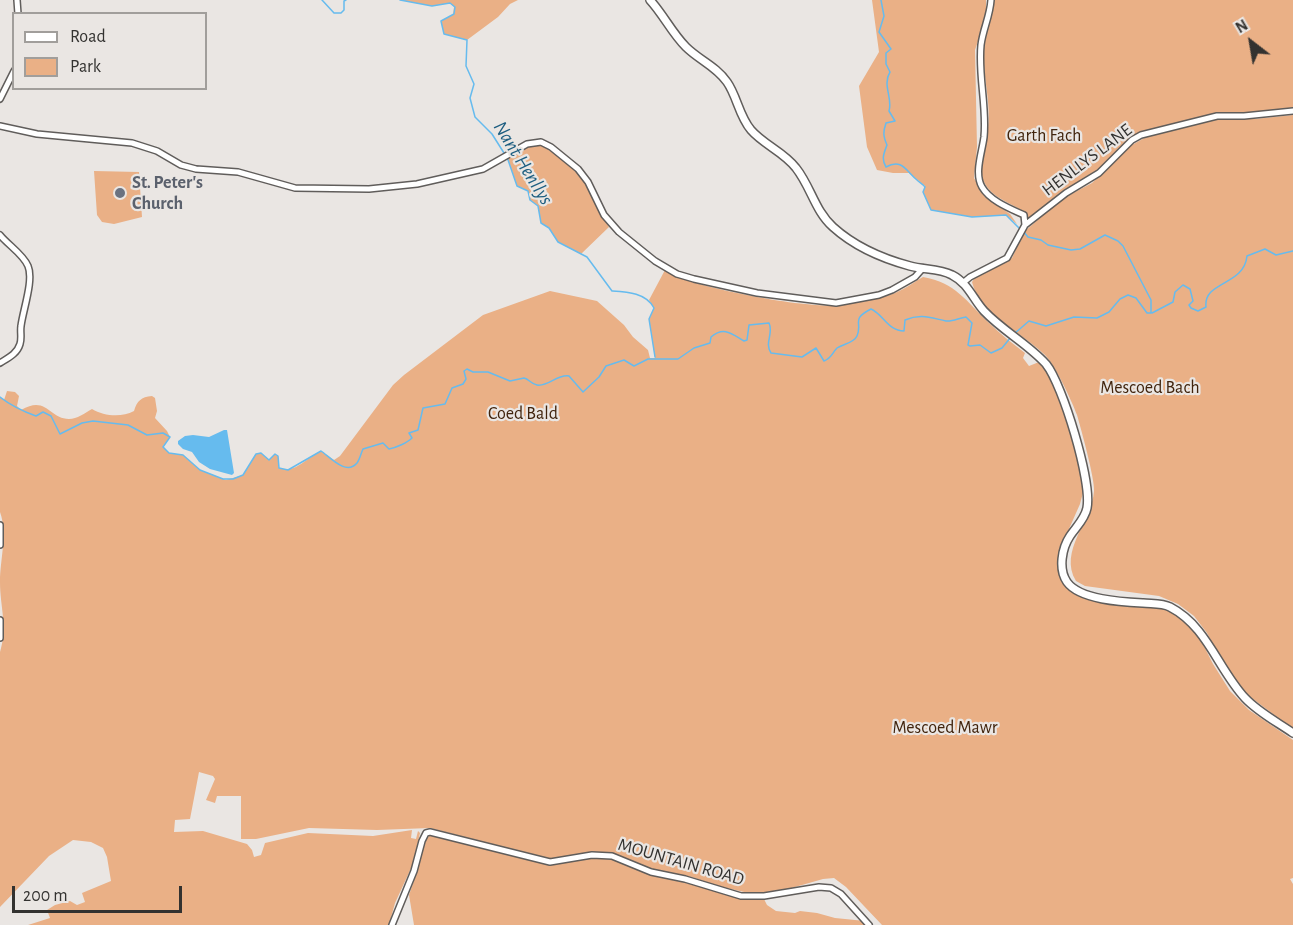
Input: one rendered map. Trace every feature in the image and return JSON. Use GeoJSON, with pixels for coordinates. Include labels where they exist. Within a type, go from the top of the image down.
{"type":"FeatureCollection","features":[{"type":"Feature","properties":{"kind":"street"},"geometry":{"type":"LineString","coordinates":[[650,0],[664,16],[683,45],[709,64],[726,81],[745,123],[796,168],[827,221],[854,242],[888,258],[912,267],[941,271],[964,282],[985,311],[1048,367],[1065,404],[1087,483],[1087,508],[1083,518],[1068,538],[1063,554],[1061,568],[1067,582],[1078,592],[1122,602],[1166,605],[1183,614],[1206,640],[1245,698],[1293,733]]}},
{"type":"Feature","properties":{"kind":"street"},"geometry":{"type":"LineString","coordinates":[[991,0],[990,16],[983,33],[980,54],[984,124],[978,177],[983,188],[992,197],[1024,215],[1025,225]]}},
{"type":"Feature","properties":{"kind":"street"},"geometry":{"type":"LineString","coordinates":[[0,99],[12,74]]}},
{"type":"Feature","properties":{"kind":"street","name":"HENLLYS LANE"},"geometry":{"type":"LineString","coordinates":[[964,282],[970,276],[1007,258],[1025,225],[1066,193],[1099,173],[1141,135],[1217,116],[1293,111]]}},
{"type":"Feature","properties":{"kind":"street"},"geometry":{"type":"LineString","coordinates":[[0,126],[37,134],[132,143],[157,151],[182,165],[196,169],[238,172],[295,188],[369,189],[399,186],[483,169],[533,142],[551,147],[583,174],[604,215],[618,232],[655,261],[677,274],[757,293],[836,303],[879,295],[892,290],[915,277],[923,268]]}},
{"type":"Feature","properties":{"kind":"street"},"geometry":{"type":"LineString","coordinates":[[0,235],[10,248],[23,258],[30,276],[20,328],[21,343],[16,351],[0,363]]}},
{"type":"Feature","properties":{"kind":"street"},"geometry":{"type":"LineString","coordinates":[[0,525],[0,545]]}},
{"type":"Feature","properties":{"kind":"street"},"geometry":{"type":"LineString","coordinates":[[0,620],[0,638]]}},
{"type":"Feature","properties":{"kind":"street","name":"MOUNTAIN ROAD"},"geometry":{"type":"LineString","coordinates":[[392,925],[414,871],[422,841],[426,833],[430,832],[446,834],[544,861],[571,860],[591,855],[612,856],[651,872],[686,879],[741,896],[764,896],[819,887],[831,888],[841,894],[869,925]]}},
{"type":"Feature","properties":{"kind":"green space"},"geometry":{"type":"Polygon","coordinates":[[[400,0],[518,0],[467,40],[444,34],[441,21],[453,14],[454,7],[450,3],[432,6],[400,0]]]}},
{"type":"Feature","properties":{"kind":"green space"},"geometry":{"type":"Polygon","coordinates":[[[872,0],[986,0],[986,18],[975,50],[977,147],[974,178],[985,197],[1010,214],[1017,224],[1006,215],[972,217],[931,210],[923,192],[925,186],[909,173],[877,170],[867,147],[859,86],[879,52],[872,0]]]}},
{"type":"Feature","properties":{"kind":"green space","name":"Garth Fach"},"geometry":{"type":"Polygon","coordinates":[[[993,0],[1293,0],[1293,109],[1243,114],[1141,131],[1129,139],[1100,169],[1063,191],[1044,209],[1029,219],[1020,210],[988,189],[982,177],[989,116],[984,47],[993,0]]]}},
{"type":"Feature","properties":{"kind":"green space","name":"Mescoed Bach"},"geometry":{"type":"Polygon","coordinates":[[[1293,115],[1293,729],[1245,693],[1222,662],[1207,633],[1194,616],[1178,604],[1159,596],[1085,586],[1076,581],[1072,570],[1073,547],[1088,514],[1094,491],[1077,415],[1049,360],[993,314],[977,294],[972,282],[976,276],[1012,258],[1024,232],[1060,200],[1092,183],[1130,146],[1148,136],[1213,119],[1255,119],[1293,115]]]}},
{"type":"Feature","properties":{"kind":"green space"},"geometry":{"type":"Polygon","coordinates":[[[541,144],[572,167],[587,184],[609,227],[581,254],[558,242],[549,228],[541,223],[538,206],[530,200],[528,191],[517,186],[508,159],[529,145],[541,144]]]}},
{"type":"Feature","properties":{"kind":"green space"},"geometry":{"type":"Polygon","coordinates":[[[94,171],[139,172],[142,217],[114,224],[102,222],[97,215],[94,171]]]}},
{"type":"Feature","properties":{"kind":"green space"},"geometry":{"type":"Polygon","coordinates":[[[665,270],[678,277],[722,290],[801,304],[822,305],[874,299],[899,291],[923,277],[944,284],[960,294],[1025,353],[1023,358],[1029,366],[1039,362],[1044,366],[1066,413],[1084,489],[1065,538],[1060,563],[1061,575],[1079,595],[1158,607],[1184,620],[1200,638],[1230,691],[1249,710],[1293,740],[1293,878],[1290,879],[1293,884],[1293,925],[882,925],[846,887],[834,878],[788,889],[753,894],[692,877],[651,870],[614,855],[550,859],[430,828],[377,830],[309,828],[256,839],[241,839],[241,796],[217,796],[215,803],[206,800],[215,779],[213,776],[199,772],[190,819],[175,820],[174,832],[203,831],[247,844],[254,857],[261,855],[265,843],[308,833],[373,836],[412,830],[411,838],[416,839],[418,831],[420,833],[413,864],[395,903],[389,925],[28,925],[50,918],[47,910],[55,905],[70,901],[77,905],[85,902],[82,893],[111,881],[103,848],[91,842],[73,840],[49,856],[0,907],[0,652],[4,625],[0,582],[4,538],[0,512],[0,397],[4,400],[7,391],[15,392],[19,396],[17,406],[21,410],[37,405],[62,418],[69,419],[92,409],[102,413],[124,415],[134,411],[140,400],[152,396],[155,398],[157,411],[155,418],[170,437],[163,446],[169,453],[183,455],[200,470],[226,480],[243,475],[256,454],[261,453],[269,460],[275,454],[278,456],[279,468],[291,469],[321,451],[334,460],[340,456],[393,385],[483,315],[550,291],[597,301],[648,350],[650,358],[655,358],[649,319],[654,308],[649,300],[665,270]]]}},
{"type":"Feature","properties":{"kind":"green space"},"geometry":{"type":"Polygon","coordinates":[[[430,835],[438,835],[545,864],[590,858],[610,858],[651,875],[699,886],[740,899],[764,899],[767,905],[776,911],[817,913],[835,918],[865,921],[869,925],[414,925],[409,895],[423,843],[430,835]]]}},
{"type":"Feature","properties":{"kind":"water"},"geometry":{"type":"Polygon","coordinates":[[[227,430],[234,473],[232,475],[210,469],[199,462],[192,452],[183,449],[178,444],[178,441],[185,436],[209,437],[227,430]]]}},
{"type":"Feature","properties":{"kind":"waterway","name":"Nant Henllys"},"geometry":{"type":"LineString","coordinates":[[322,0],[334,13],[341,13],[344,10],[346,0]]}},
{"type":"Feature","properties":{"kind":"waterway","name":"Nant Henllys"},"geometry":{"type":"LineString","coordinates":[[400,0],[432,6],[450,3],[455,7],[454,14],[441,21],[444,34],[467,40],[466,66],[474,84],[470,98],[475,117],[492,134],[504,153]]}},
{"type":"Feature","properties":{"kind":"waterway"},"geometry":{"type":"LineString","coordinates":[[881,0],[884,16],[879,32],[891,49],[886,53],[886,64],[890,72],[887,87],[890,101],[889,111],[895,121],[886,123],[884,129],[887,145],[884,164],[886,167],[900,165],[923,185],[925,187],[923,192],[931,210],[972,217],[1006,215],[1020,229]]}},
{"type":"Feature","properties":{"kind":"waterway","name":"Nant Henllys"},"geometry":{"type":"LineString","coordinates":[[507,157],[517,186],[528,191],[530,200],[538,206],[541,223],[549,228],[558,242],[587,257],[612,291],[636,294],[651,303],[654,308],[649,319],[655,357]]}},
{"type":"Feature","properties":{"kind":"waterway"},"geometry":{"type":"LineString","coordinates":[[1024,232],[1028,237],[1041,240],[1048,245],[1071,250],[1080,249],[1105,235],[1118,241],[1123,246],[1151,300],[1151,312]]}},
{"type":"Feature","properties":{"kind":"waterway"},"geometry":{"type":"LineString","coordinates":[[1152,313],[1173,302],[1175,292],[1183,285],[1190,289],[1193,301],[1189,305],[1198,311],[1206,307],[1211,292],[1239,273],[1247,256],[1265,249],[1276,255],[1293,251]]}},
{"type":"Feature","properties":{"kind":"waterway"},"geometry":{"type":"LineString","coordinates":[[1014,334],[1029,321],[1046,326],[1074,317],[1097,318],[1109,312],[1120,299],[1128,295],[1136,298],[1147,313],[1151,313]]}},
{"type":"Feature","properties":{"kind":"waterway"},"geometry":{"type":"LineString","coordinates":[[0,397],[36,416],[43,412],[51,416],[60,434],[82,423],[93,421],[128,425],[147,435],[163,433],[170,437],[163,447],[169,453],[183,455],[200,470],[223,479],[233,479],[243,475],[256,454],[261,453],[269,460],[275,454],[278,456],[279,468],[288,470],[321,451],[338,464],[348,467],[357,463],[363,449],[383,443],[389,449],[401,445],[412,438],[409,433],[418,430],[423,408],[445,404],[452,388],[463,384],[466,379],[464,371],[467,369],[473,372],[488,372],[510,381],[524,378],[537,385],[569,376],[583,392],[599,377],[606,366],[624,360],[634,366],[648,359],[678,359],[694,348],[710,343],[711,337],[720,332],[728,332],[744,341],[747,340],[749,325],[769,323],[768,346],[771,353],[802,357],[816,348],[824,361],[837,348],[856,338],[859,319],[871,309],[890,326],[904,331],[905,320],[911,318],[926,317],[948,321],[966,317],[972,323],[968,345],[980,345],[991,353],[1002,348],[1011,337]]}},
{"type":"Feature","properties":{"kind":"place","name":"St. Peter's Church"},"geometry":{"type":"Point","coordinates":[120,193]}},
{"type":"Feature","properties":{"kind":"park label","name":"Coed Bald"},"geometry":{"type":"Point","coordinates":[523,414]}},
{"type":"Feature","properties":{"kind":"park label","name":"Mescoed Mawr"},"geometry":{"type":"Point","coordinates":[945,728]}}]}
